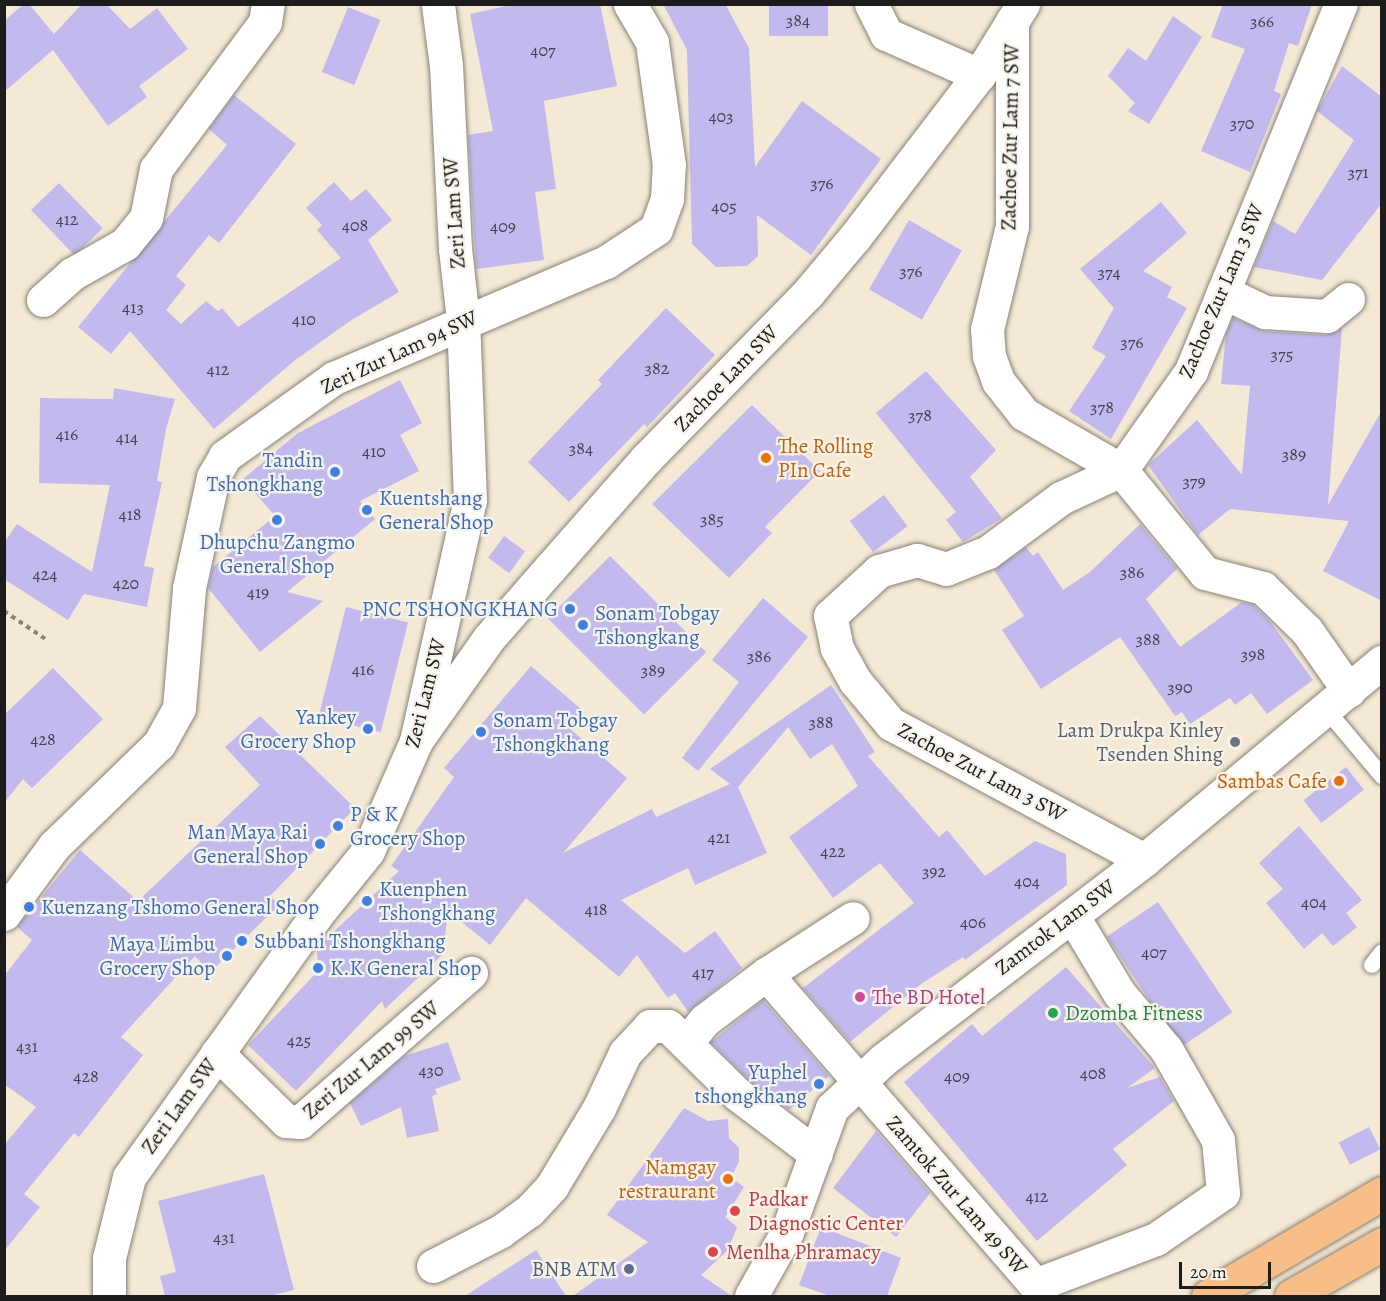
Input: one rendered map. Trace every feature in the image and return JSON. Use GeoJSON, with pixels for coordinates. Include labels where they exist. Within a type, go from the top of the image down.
{"type":"FeatureCollection","features":[{"type":"Feature","properties":{"kind":"highway"},"geometry":{"type":"LineString","coordinates":[[1208,1296],[1382,1193]]}},
{"type":"Feature","properties":{"kind":"highway"},"geometry":{"type":"LineString","coordinates":[[1291,1296],[1382,1244]]}},
{"type":"Feature","properties":{"kind":"street"},"geometry":{"type":"LineString","coordinates":[[43,300],[72,274],[125,244],[146,218],[156,169],[265,22],[268,4]]}},
{"type":"Feature","properties":{"kind":"street","name":"Zeri Lam SW"},"geometry":{"type":"LineString","coordinates":[[109,1296],[109,1258],[129,1177],[317,914],[368,851],[416,741],[470,500],[463,320],[455,249],[446,66],[438,4]]}},
{"type":"Feature","properties":{"kind":"street","name":"Zeri Zur Lam 94 SW"},"geometry":{"type":"LineString","coordinates":[[4,914],[54,846],[159,744],[179,708],[189,588],[213,477],[225,456],[334,378],[463,320],[606,262],[656,229],[667,199],[669,165],[652,42],[630,4]]}},
{"type":"Feature","properties":{"kind":"street"},"geometry":{"type":"LineString","coordinates":[[871,4],[886,34],[978,75]]}},
{"type":"Feature","properties":{"kind":"street","name":"Zachoe Zur Lam 3 SW"},"geometry":{"type":"LineString","coordinates":[[1144,861],[891,724],[855,681],[837,648],[830,616],[879,571],[917,560],[946,569],[988,552],[1061,498],[1121,470],[1191,371],[1341,4]]}},
{"type":"Feature","properties":{"kind":"street","name":"Zachoe Lam SW"},"geometry":{"type":"LineString","coordinates":[[416,741],[489,638],[580,533],[646,459],[815,285],[921,154],[978,75],[1017,12]]}},
{"type":"Feature","properties":{"kind":"street","name":"Zachoe Zur Lam 7 SW"},"geometry":{"type":"LineString","coordinates":[[1017,12],[1012,226],[987,329],[989,356],[998,381],[1024,414],[1121,470],[1205,573],[1263,588],[1307,631],[1337,700]]}},
{"type":"Feature","properties":{"kind":"street"},"geometry":{"type":"LineString","coordinates":[[1223,292],[1265,312],[1327,316],[1348,299]]}},
{"type":"Feature","properties":{"kind":"street","name":"Zamtok Lam SW"},"geometry":{"type":"LineString","coordinates":[[751,1296],[787,1232],[832,1108],[859,1082],[946,1009],[1144,861],[1382,662]]}},
{"type":"Feature","properties":{"kind":"street","name":"Zamtok Zur Lam 49 SW"},"geometry":{"type":"LineString","coordinates":[[766,974],[1035,1285],[1156,1239],[1223,1193],[1218,1140],[1166,1049],[1119,993],[1072,915]]}},
{"type":"Feature","properties":{"kind":"street"},"geometry":{"type":"LineString","coordinates":[[687,1042],[705,1020],[766,974],[853,918]]}},
{"type":"Feature","properties":{"kind":"street","name":"Zeri Zur Lam 99 SW"},"geometry":{"type":"LineString","coordinates":[[217,1053],[286,1120],[300,1122],[471,973]]}},
{"type":"Feature","properties":{"kind":"street"},"geometry":{"type":"LineString","coordinates":[[433,1266],[501,1231],[529,1211],[552,1186],[599,1108],[625,1053],[650,1026],[668,1026],[687,1042],[736,1094],[816,1154]]}},
{"type":"Feature","properties":{"kind":"lane"},"geometry":{"type":"LineString","coordinates":[[1337,700],[1382,777]]}},
{"type":"Feature","properties":{"kind":"path"},"geometry":{"type":"LineString","coordinates":[[4,611],[47,640]]}},
{"type":"Feature","properties":{"kind":"building"},"geometry":{"type":"Polygon","coordinates":[[[24,4],[29,4],[54,34],[82,4],[106,4],[130,29],[157,8],[188,49],[139,86],[147,97],[108,126],[53,50],[4,92],[4,21],[24,4]]]}},
{"type":"Feature","properties":{"kind":"building"},"geometry":{"type":"Polygon","coordinates":[[[516,4],[600,4],[617,86],[544,101],[556,189],[535,192],[544,260],[476,269],[468,135],[493,131],[470,14],[516,4]]]}},
{"type":"Feature","properties":{"kind":"building"},"geometry":{"type":"Polygon","coordinates":[[[663,4],[725,4],[749,48],[755,167],[802,101],[881,159],[811,255],[757,215],[758,256],[747,266],[716,267],[692,244],[687,50],[663,4]]]}},
{"type":"Feature","properties":{"kind":"building"},"geometry":{"type":"Polygon","coordinates":[[[769,4],[828,4],[828,36],[769,36],[769,4]]]}},
{"type":"Feature","properties":{"kind":"building"},"geometry":{"type":"Polygon","coordinates":[[[1223,4],[1312,4],[1298,46],[1289,43],[1274,91],[1281,94],[1250,172],[1201,151],[1245,49],[1211,37],[1223,4]]]}},
{"type":"Feature","properties":{"kind":"building"},"geometry":{"type":"Polygon","coordinates":[[[348,7],[380,20],[354,85],[322,72],[348,7]]]}},
{"type":"Feature","properties":{"kind":"building"},"geometry":{"type":"Polygon","coordinates":[[[1173,16],[1202,37],[1149,124],[1128,111],[1135,103],[1108,76],[1128,48],[1146,61],[1173,16]]]}},
{"type":"Feature","properties":{"kind":"building"},"geometry":{"type":"Polygon","coordinates":[[[1342,66],[1382,97],[1382,203],[1322,280],[1254,267],[1273,221],[1295,234],[1354,140],[1317,111],[1342,66]]]}},
{"type":"Feature","properties":{"kind":"building"},"geometry":{"type":"Polygon","coordinates":[[[234,95],[296,144],[219,243],[209,235],[176,276],[186,285],[166,310],[181,324],[206,301],[218,311],[222,308],[238,327],[341,258],[317,230],[322,225],[306,208],[334,182],[351,201],[366,189],[392,220],[368,240],[399,292],[350,321],[294,361],[214,429],[130,331],[111,354],[78,327],[227,145],[209,129],[234,95]]]}},
{"type":"Feature","properties":{"kind":"building"},"geometry":{"type":"Polygon","coordinates":[[[59,183],[103,228],[75,255],[31,210],[59,183]]]}},
{"type":"Feature","properties":{"kind":"building"},"geometry":{"type":"Polygon","coordinates":[[[1161,202],[1187,233],[1143,271],[1172,287],[1167,297],[1187,308],[1111,439],[1069,411],[1106,356],[1092,348],[1114,308],[1080,269],[1161,202]]]}},
{"type":"Feature","properties":{"kind":"building"},"geometry":{"type":"Polygon","coordinates":[[[909,220],[962,250],[922,320],[869,289],[909,220]]]}},
{"type":"Feature","properties":{"kind":"building"},"geometry":{"type":"Polygon","coordinates":[[[666,308],[715,355],[647,427],[644,424],[569,502],[528,462],[602,384],[598,380],[666,308]]]}},
{"type":"Feature","properties":{"kind":"building"},"geometry":{"type":"Polygon","coordinates":[[[1233,318],[1264,331],[1326,335],[1342,328],[1328,505],[1382,410],[1382,601],[1323,571],[1349,521],[1230,509],[1198,535],[1148,465],[1197,420],[1242,475],[1250,386],[1221,384],[1226,334],[1233,318]]]}},
{"type":"Feature","properties":{"kind":"building"},"geometry":{"type":"Polygon","coordinates":[[[926,371],[996,450],[970,477],[1002,518],[963,542],[946,520],[956,512],[876,413],[926,371]]]}},
{"type":"Feature","properties":{"kind":"building"},"geometry":{"type":"Polygon","coordinates":[[[400,380],[422,423],[400,435],[419,471],[360,501],[375,519],[287,592],[323,601],[260,652],[208,588],[213,567],[275,516],[243,479],[298,433],[400,380]]]}},
{"type":"Feature","properties":{"kind":"building"},"geometry":{"type":"Polygon","coordinates":[[[114,388],[175,399],[166,429],[157,481],[162,482],[144,566],[154,568],[147,607],[84,594],[68,620],[4,579],[4,543],[17,524],[92,572],[110,485],[39,483],[40,398],[113,399],[114,388]]]}},
{"type":"Feature","properties":{"kind":"building"},"geometry":{"type":"Polygon","coordinates":[[[752,405],[820,471],[765,527],[772,533],[729,578],[652,504],[752,405]]]}},
{"type":"Feature","properties":{"kind":"building"},"geometry":{"type":"Polygon","coordinates":[[[884,495],[907,526],[873,552],[850,521],[884,495]]]}},
{"type":"Feature","properties":{"kind":"building"},"geometry":{"type":"Polygon","coordinates":[[[1140,524],[1177,569],[1146,599],[1180,647],[1242,602],[1253,605],[1269,620],[1313,680],[1267,714],[1251,693],[1235,705],[1230,698],[1190,724],[1182,712],[1175,716],[1120,637],[1041,689],[1002,630],[1024,616],[994,570],[1026,547],[1033,556],[1038,552],[1063,590],[1090,572],[1140,524]]]}},
{"type":"Feature","properties":{"kind":"building"},"geometry":{"type":"Polygon","coordinates":[[[504,536],[525,551],[509,573],[488,558],[504,536]]]}},
{"type":"Feature","properties":{"kind":"building"},"geometry":{"type":"Polygon","coordinates":[[[610,556],[706,652],[644,714],[548,618],[610,556]]]}},
{"type":"Feature","properties":{"kind":"building"},"geometry":{"type":"Polygon","coordinates":[[[763,598],[808,637],[698,771],[682,758],[739,682],[712,660],[763,598]]]}},
{"type":"Feature","properties":{"kind":"building"},"geometry":{"type":"Polygon","coordinates":[[[346,607],[408,622],[381,732],[319,717],[346,607]]]}},
{"type":"Feature","properties":{"kind":"building"},"geometry":{"type":"Polygon","coordinates":[[[531,666],[582,710],[568,727],[627,778],[563,853],[652,809],[656,817],[730,784],[710,769],[831,685],[875,752],[868,756],[939,837],[947,830],[985,876],[1035,841],[1066,854],[1067,885],[965,960],[963,957],[921,984],[850,1042],[803,988],[914,903],[880,863],[833,898],[789,837],[858,786],[832,744],[810,759],[788,727],[738,787],[767,853],[695,885],[688,868],[621,900],[685,953],[715,931],[742,968],[688,1012],[675,993],[668,998],[637,955],[619,977],[526,898],[490,945],[448,911],[443,954],[385,1009],[382,1001],[296,1091],[248,1045],[318,971],[317,947],[399,871],[391,866],[454,777],[444,768],[531,666]]]}},
{"type":"Feature","properties":{"kind":"building"},"geometry":{"type":"Polygon","coordinates":[[[53,668],[103,719],[32,788],[23,779],[4,803],[4,715],[53,668]]]}},
{"type":"Feature","properties":{"kind":"building"},"geometry":{"type":"Polygon","coordinates":[[[260,716],[355,808],[270,896],[279,905],[227,956],[210,972],[195,956],[121,1037],[143,1055],[79,1137],[74,1133],[24,1194],[40,1207],[4,1251],[4,1145],[36,1107],[4,1084],[4,976],[32,940],[17,927],[80,850],[138,901],[260,785],[225,747],[260,716]]]}},
{"type":"Feature","properties":{"kind":"building"},"geometry":{"type":"Polygon","coordinates":[[[1346,767],[1364,790],[1321,823],[1303,800],[1346,767]]]}},
{"type":"Feature","properties":{"kind":"building"},"geometry":{"type":"Polygon","coordinates":[[[1299,826],[1362,900],[1346,913],[1357,927],[1333,946],[1322,933],[1304,949],[1266,903],[1283,889],[1259,863],[1299,826]]]}},
{"type":"Feature","properties":{"kind":"building"},"geometry":{"type":"Polygon","coordinates":[[[1158,902],[1232,1012],[1181,1047],[1107,937],[1158,902]]]}},
{"type":"Feature","properties":{"kind":"building"},"geometry":{"type":"Polygon","coordinates":[[[1066,967],[1155,1068],[1127,1088],[1160,1077],[1174,1101],[1113,1149],[1127,1165],[1037,1241],[904,1082],[972,1024],[982,1036],[1066,967]]]}},
{"type":"Feature","properties":{"kind":"building"},"geometry":{"type":"Polygon","coordinates":[[[763,1000],[829,1076],[789,1110],[749,1080],[711,1042],[763,1000]]]}},
{"type":"Feature","properties":{"kind":"building"},"geometry":{"type":"Polygon","coordinates":[[[448,1042],[461,1080],[435,1089],[437,1094],[432,1096],[439,1131],[407,1138],[401,1107],[361,1126],[350,1103],[404,1056],[448,1042]]]}},
{"type":"Feature","properties":{"kind":"building"},"geometry":{"type":"Polygon","coordinates":[[[684,1108],[708,1121],[728,1119],[729,1138],[739,1148],[739,1162],[731,1177],[744,1187],[725,1217],[737,1227],[728,1250],[701,1275],[732,1296],[573,1296],[648,1242],[607,1215],[684,1108]]]}},
{"type":"Feature","properties":{"kind":"building"},"geometry":{"type":"Polygon","coordinates":[[[1369,1127],[1380,1149],[1350,1165],[1339,1142],[1369,1127]]]}},
{"type":"Feature","properties":{"kind":"building"},"geometry":{"type":"Polygon","coordinates":[[[876,1131],[930,1193],[896,1237],[833,1188],[876,1131]]]}},
{"type":"Feature","properties":{"kind":"building"},"geometry":{"type":"Polygon","coordinates":[[[264,1174],[294,1290],[269,1296],[165,1296],[160,1276],[176,1272],[158,1201],[264,1174]]]}},
{"type":"Feature","properties":{"kind":"building"},"geometry":{"type":"Polygon","coordinates":[[[821,1227],[901,1258],[887,1296],[830,1296],[799,1285],[821,1227]]]}},
{"type":"Feature","properties":{"kind":"building"},"geometry":{"type":"Polygon","coordinates":[[[536,1250],[566,1296],[465,1296],[536,1250]]]}},
{"type":"Feature","properties":{"kind":"place","name":"The Rolling PIn Cafe"},"geometry":{"type":"Point","coordinates":[766,458]}},
{"type":"Feature","properties":{"kind":"place","name":"Tandin Tshongkhang"},"geometry":{"type":"Point","coordinates":[335,472]}},
{"type":"Feature","properties":{"kind":"place","name":"Kuentshang General Shop"},"geometry":{"type":"Point","coordinates":[367,510]}},
{"type":"Feature","properties":{"kind":"place","name":"Dhupchu Zangmo General Shop"},"geometry":{"type":"Point","coordinates":[277,520]}},
{"type":"Feature","properties":{"kind":"place","name":"PNC TSHONGKHANG"},"geometry":{"type":"Point","coordinates":[570,609]}},
{"type":"Feature","properties":{"kind":"place","name":"Sonam Tobgay Tshongkang"},"geometry":{"type":"Point","coordinates":[583,625]}},
{"type":"Feature","properties":{"kind":"place","name":"Yankey Grocery Shop"},"geometry":{"type":"Point","coordinates":[368,729]}},
{"type":"Feature","properties":{"kind":"place","name":"Sonam Tobgay Tshongkhang"},"geometry":{"type":"Point","coordinates":[481,732]}},
{"type":"Feature","properties":{"kind":"place","name":"Lam Drukpa Kinley Tsenden Shing"},"geometry":{"type":"Point","coordinates":[1235,742]}},
{"type":"Feature","properties":{"kind":"place","name":"Sambas Cafe"},"geometry":{"type":"Point","coordinates":[1339,781]}},
{"type":"Feature","properties":{"kind":"place","name":"P & K Grocery Shop"},"geometry":{"type":"Point","coordinates":[338,826]}},
{"type":"Feature","properties":{"kind":"place","name":"Man Maya Rai General Shop"},"geometry":{"type":"Point","coordinates":[320,844]}},
{"type":"Feature","properties":{"kind":"place","name":"Kuenphen Tshongkhang"},"geometry":{"type":"Point","coordinates":[367,901]}},
{"type":"Feature","properties":{"kind":"place","name":"Kuenzang Tshomo General Shop"},"geometry":{"type":"Point","coordinates":[29,907]}},
{"type":"Feature","properties":{"kind":"place","name":"Subbani Tshongkhang"},"geometry":{"type":"Point","coordinates":[242,941]}},
{"type":"Feature","properties":{"kind":"place","name":"Maya Limbu Grocery Shop"},"geometry":{"type":"Point","coordinates":[227,956]}},
{"type":"Feature","properties":{"kind":"place","name":"K.K General Shop"},"geometry":{"type":"Point","coordinates":[318,968]}},
{"type":"Feature","properties":{"kind":"place","name":"The BD Hotel"},"geometry":{"type":"Point","coordinates":[860,997]}},
{"type":"Feature","properties":{"kind":"place","name":"Dzomba Fitness"},"geometry":{"type":"Point","coordinates":[1053,1013]}},
{"type":"Feature","properties":{"kind":"place","name":"Yuphel tshongkhang"},"geometry":{"type":"Point","coordinates":[819,1084]}},
{"type":"Feature","properties":{"kind":"place","name":"Namgay restraurant"},"geometry":{"type":"Point","coordinates":[728,1179]}},
{"type":"Feature","properties":{"kind":"place","name":"Padkar Diagnostic Center"},"geometry":{"type":"Point","coordinates":[735,1211]}},
{"type":"Feature","properties":{"kind":"place","name":"Menlha Phramacy"},"geometry":{"type":"Point","coordinates":[713,1252]}},
{"type":"Feature","properties":{"kind":"place","name":"BNB ATM"},"geometry":{"type":"Point","coordinates":[629,1269]}}]}
